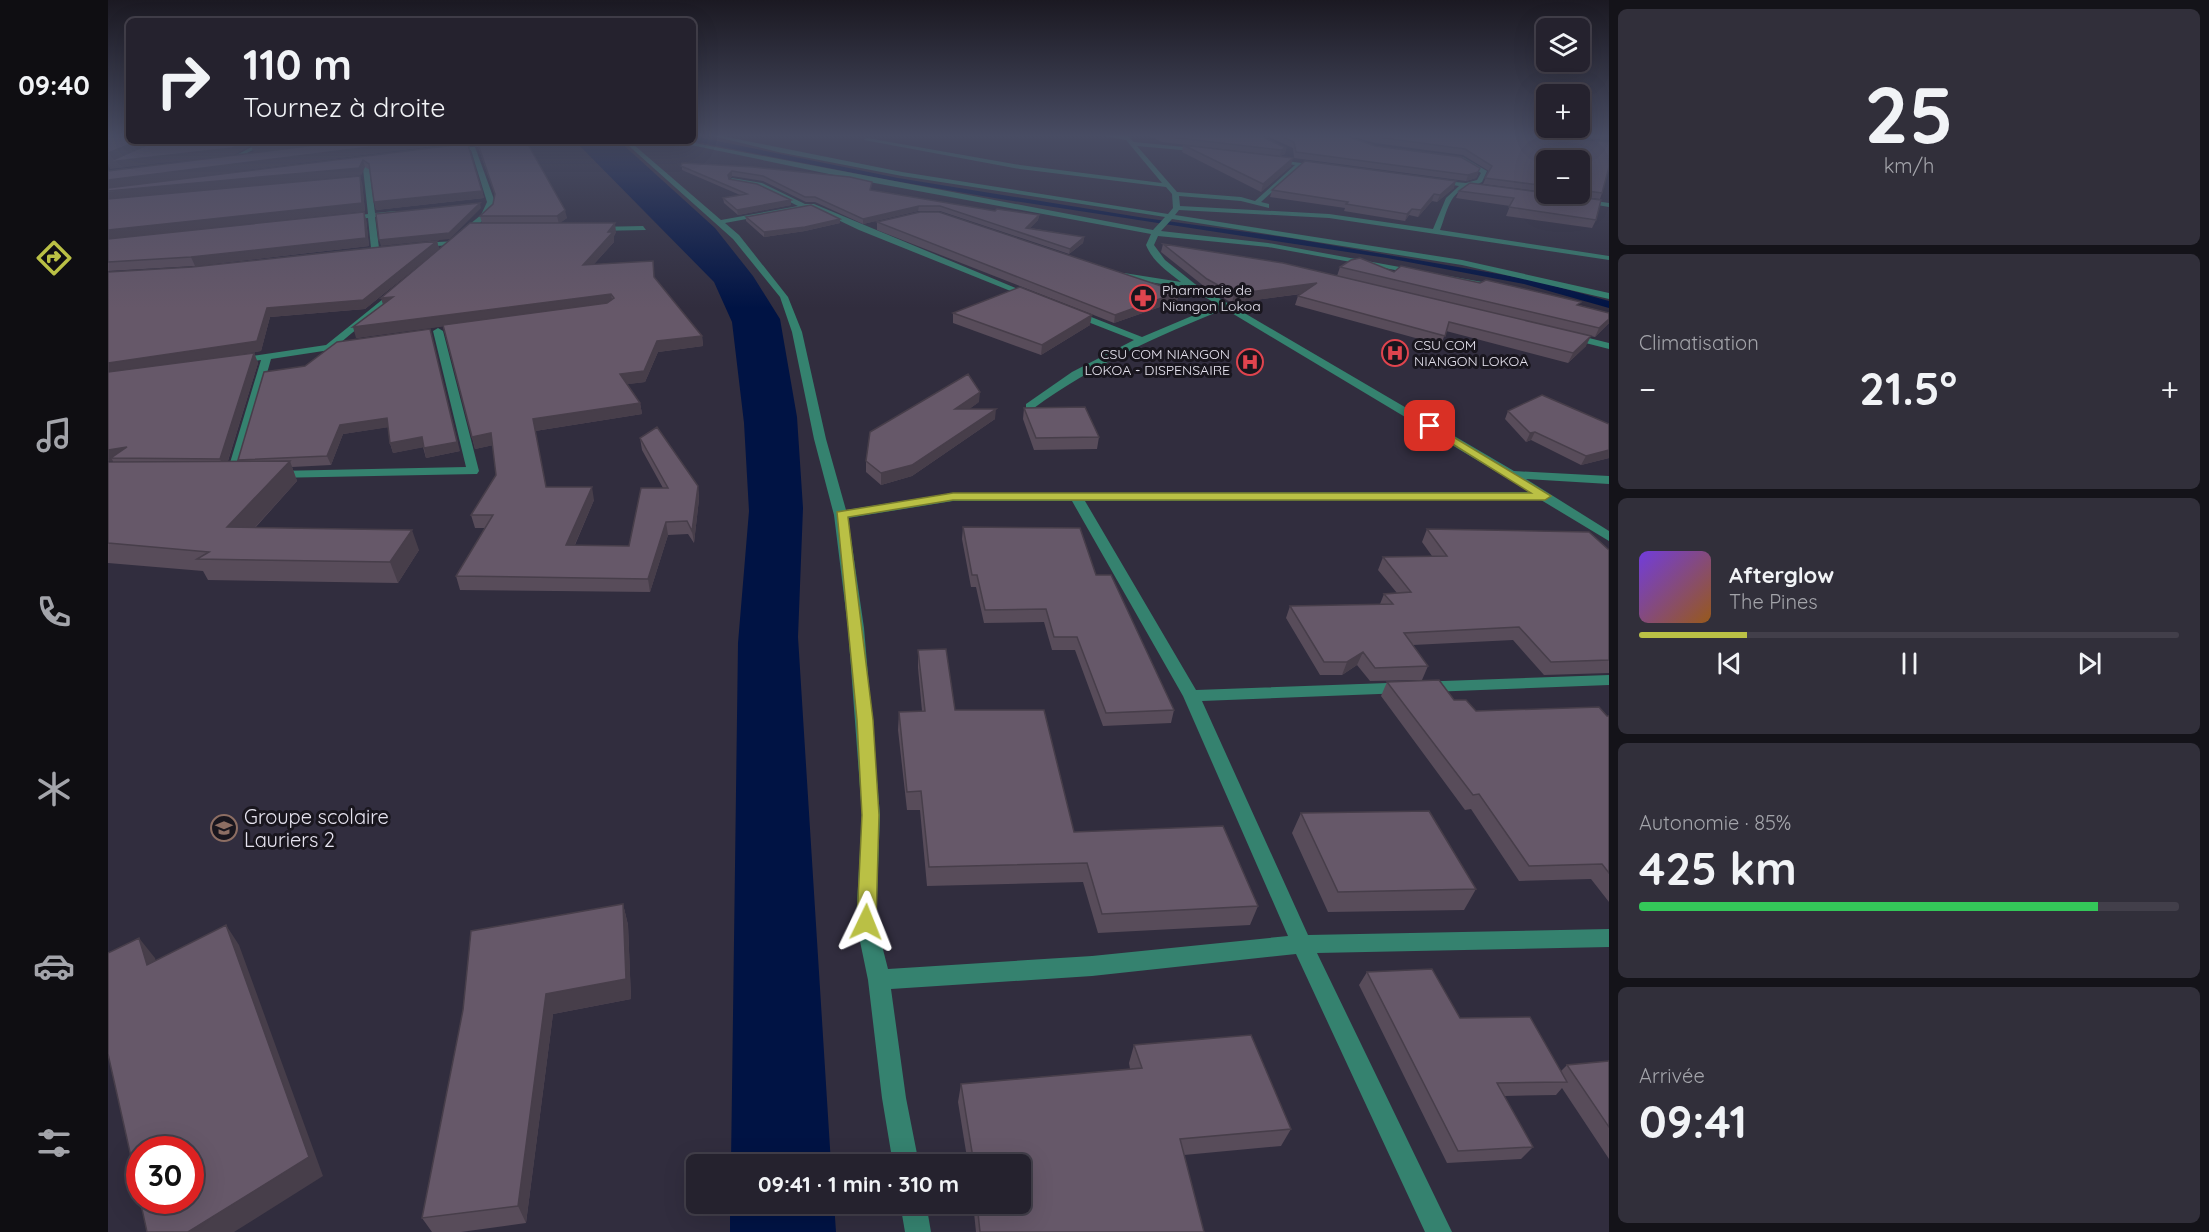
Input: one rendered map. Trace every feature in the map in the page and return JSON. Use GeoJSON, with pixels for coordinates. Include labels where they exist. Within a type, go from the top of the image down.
{"type":"FeatureCollection","features":[{"type":"Feature","properties":{"kind":"street"},"geometry":{"type":"LineString","coordinates":[[369,193],[375,248]]}},
{"type":"Feature","properties":{"kind":"street"},"geometry":{"type":"LineString","coordinates":[[446,250],[490,208],[488,193]]}},
{"type":"Feature","properties":{"kind":"street"},"geometry":{"type":"LineString","coordinates":[[687,193],[736,237],[784,297],[797,332],[820,439],[841,515],[865,720],[871,815],[866,922],[879,980],[905,1154]]}},
{"type":"Feature","properties":{"kind":"street"},"geometry":{"type":"LineString","coordinates":[[779,193],[802,205],[822,208],[862,228],[1040,299]]}},
{"type":"Feature","properties":{"kind":"street"},"geometry":{"type":"LineString","coordinates":[[962,193],[1163,223],[1373,246],[1547,279],[1609,296]]}},
{"type":"Feature","properties":{"kind":"street"},"geometry":{"type":"LineString","coordinates":[[1010,193],[1268,245],[1509,288]]}},
{"type":"Feature","properties":{"kind":"street"},"geometry":{"type":"LineString","coordinates":[[1256,203],[1267,193]]}},
{"type":"Feature","properties":{"kind":"street"},"geometry":{"type":"LineString","coordinates":[[1437,230],[1442,207],[1455,193]]}},
{"type":"Feature","properties":{"kind":"street"},"geometry":{"type":"LineString","coordinates":[[1177,208],[1175,194],[1203,194],[1264,205],[1272,212]]}},
{"type":"Feature","properties":{"kind":"street"},"geometry":{"type":"LineString","coordinates":[[479,203],[491,202]]}},
{"type":"Feature","properties":{"kind":"street"},"geometry":{"type":"LineString","coordinates":[[1590,203],[1609,205]]}},
{"type":"Feature","properties":{"kind":"street"},"geometry":{"type":"LineString","coordinates":[[720,222],[802,205]]}},
{"type":"Feature","properties":{"kind":"street"},"geometry":{"type":"LineString","coordinates":[[1609,258],[1437,230],[1329,216],[1177,208],[1163,223],[1154,245],[1155,255],[1192,286],[1511,475],[1609,537]]}},
{"type":"Feature","properties":{"kind":"street"},"geometry":{"type":"LineString","coordinates":[[338,219],[408,211]]}},
{"type":"Feature","properties":{"kind":"street"},"geometry":{"type":"LineString","coordinates":[[862,228],[874,226]]}},
{"type":"Feature","properties":{"kind":"street"},"geometry":{"type":"LineString","coordinates":[[470,228],[482,228]]}},
{"type":"Feature","properties":{"kind":"street"},"geometry":{"type":"LineString","coordinates":[[588,229],[643,228]]}},
{"type":"Feature","properties":{"kind":"street"},"geometry":{"type":"LineString","coordinates":[[409,246],[454,243]]}},
{"type":"Feature","properties":{"kind":"street"},"geometry":{"type":"LineString","coordinates":[[364,250],[386,247]]}},
{"type":"Feature","properties":{"kind":"street"},"geometry":{"type":"LineString","coordinates":[[1112,273],[1192,286]]}},
{"type":"Feature","properties":{"kind":"street"},"geometry":{"type":"LineString","coordinates":[[330,347],[410,280]]}},
{"type":"Feature","properties":{"kind":"street"},"geometry":{"type":"LineString","coordinates":[[1030,406],[1055,386],[1140,339],[1227,305]]}},
{"type":"Feature","properties":{"kind":"street"},"geometry":{"type":"LineString","coordinates":[[1062,308],[1140,339]]}},
{"type":"Feature","properties":{"kind":"street"},"geometry":{"type":"LineString","coordinates":[[267,475],[473,471],[438,331]]}},
{"type":"Feature","properties":{"kind":"street"},"geometry":{"type":"LineString","coordinates":[[1553,332],[1609,346]]}},
{"type":"Feature","properties":{"kind":"street"},"geometry":{"type":"LineString","coordinates":[[224,363],[351,344]]}},
{"type":"Feature","properties":{"kind":"street"},"geometry":{"type":"LineString","coordinates":[[232,476],[267,357]]}},
{"type":"Feature","properties":{"kind":"street"},"geometry":{"type":"LineString","coordinates":[[1511,475],[1609,480]]}},
{"type":"Feature","properties":{"kind":"street"},"geometry":{"type":"LineString","coordinates":[[1076,496],[1191,696],[1302,944],[1439,1232]]}},
{"type":"Feature","properties":{"kind":"street"},"geometry":{"type":"LineString","coordinates":[[841,515],[953,497],[1545,496]]}},
{"type":"Feature","properties":{"kind":"street"},"geometry":{"type":"LineString","coordinates":[[1191,696],[1609,680]]}},
{"type":"Feature","properties":{"kind":"street"},"geometry":{"type":"LineString","coordinates":[[879,980],[1092,966],[1302,944],[1609,938]]}},
{"type":"Feature","properties":{"kind":"street"},"geometry":{"type":"LineString","coordinates":[[915,1214],[918,1232]]}},
{"type":"Feature","properties":{"kind":"shaded area"},"geometry":{"type":"Polygon","coordinates":[[[627,193],[677,193],[715,228],[753,276],[780,319],[797,417],[803,508],[798,637],[830,1154],[731,1154],[738,643],[749,511],[744,423],[732,322],[714,282],[627,193]]]}},
{"type":"Feature","properties":{"kind":"shaded area"},"geometry":{"type":"Polygon","coordinates":[[[968,193],[994,193],[1290,238],[1533,280],[1609,301],[1609,308],[1524,284],[1387,258],[968,193]]]}},
{"type":"Feature","properties":{"kind":"shaded area"},"geometry":{"type":"Polygon","coordinates":[[[730,1214],[835,1214],[836,1232],[730,1232],[730,1214]]]}},
{"type":"Feature","properties":{"kind":"building"},"geometry":{"type":"Polygon","coordinates":[[[168,193],[361,193],[362,203],[108,230],[108,199],[168,193]]]}},
{"type":"Feature","properties":{"kind":"building"},"geometry":{"type":"Polygon","coordinates":[[[373,193],[458,193],[374,202],[373,193]]]}},
{"type":"Feature","properties":{"kind":"building"},"geometry":{"type":"Polygon","coordinates":[[[556,193],[565,210],[557,216],[480,216],[493,204],[495,194],[556,193]]]}},
{"type":"Feature","properties":{"kind":"building"},"geometry":{"type":"Polygon","coordinates":[[[777,193],[791,200],[737,210],[723,198],[747,194],[777,193]]]}},
{"type":"Feature","properties":{"kind":"building"},"geometry":{"type":"Polygon","coordinates":[[[798,193],[891,193],[995,211],[997,209],[1039,215],[1026,228],[1084,237],[1070,249],[940,206],[919,206],[863,219],[815,197],[805,197],[798,193]]]}},
{"type":"Feature","properties":{"kind":"building"},"geometry":{"type":"Polygon","coordinates":[[[1294,193],[1442,193],[1434,194],[1421,210],[1412,209],[1407,214],[1346,204],[1348,202],[1294,193]]]}},
{"type":"Feature","properties":{"kind":"building"},"geometry":{"type":"Polygon","coordinates":[[[1479,193],[1536,193],[1536,204],[1590,204],[1590,199],[1601,200],[1596,220],[1509,207],[1514,198],[1479,193]]]}},
{"type":"Feature","properties":{"kind":"building"},"geometry":{"type":"Polygon","coordinates":[[[480,203],[449,233],[379,240],[376,214],[480,203]]]}},
{"type":"Feature","properties":{"kind":"building"},"geometry":{"type":"Polygon","coordinates":[[[811,205],[840,219],[805,227],[764,232],[746,217],[811,205]]]}},
{"type":"Feature","properties":{"kind":"building"},"geometry":{"type":"Polygon","coordinates":[[[364,212],[366,238],[191,257],[108,262],[108,239],[364,212]]]}},
{"type":"Feature","properties":{"kind":"building"},"geometry":{"type":"Polygon","coordinates":[[[920,212],[939,212],[1179,292],[1115,315],[877,222],[920,212]]]}},
{"type":"Feature","properties":{"kind":"building"},"geometry":{"type":"Polygon","coordinates":[[[470,223],[615,223],[608,232],[613,232],[583,265],[653,261],[654,277],[702,336],[657,341],[644,371],[620,374],[640,403],[533,419],[546,487],[592,487],[566,545],[629,546],[641,488],[668,488],[640,438],[657,427],[698,486],[692,531],[687,521],[666,522],[648,579],[456,576],[493,515],[471,515],[496,475],[491,433],[472,437],[443,325],[607,303],[614,298],[611,294],[353,327],[393,297],[381,298],[470,223]]]}},
{"type":"Feature","properties":{"kind":"building"},"geometry":{"type":"Polygon","coordinates":[[[437,241],[363,300],[267,308],[257,341],[108,363],[108,272],[192,267],[437,241]]]}},
{"type":"Feature","properties":{"kind":"building"},"geometry":{"type":"Polygon","coordinates":[[[1163,244],[1283,263],[1591,336],[1573,353],[1449,322],[1445,336],[1298,296],[1317,283],[1234,294],[1207,279],[1163,244]]]}},
{"type":"Feature","properties":{"kind":"building"},"geometry":{"type":"Polygon","coordinates":[[[1360,258],[1394,272],[1401,266],[1480,283],[1486,280],[1581,302],[1577,305],[1609,313],[1609,319],[1599,328],[1340,267],[1351,260],[1360,258]]]}},
{"type":"Feature","properties":{"kind":"building"},"geometry":{"type":"Polygon","coordinates":[[[1020,287],[1092,315],[1042,345],[953,313],[1020,287]]]}},
{"type":"Feature","properties":{"kind":"building"},"geometry":{"type":"Polygon","coordinates":[[[430,329],[457,442],[424,448],[422,437],[390,443],[387,418],[340,425],[327,456],[238,460],[264,372],[305,366],[337,342],[430,329]]]}},
{"type":"Feature","properties":{"kind":"building"},"geometry":{"type":"Polygon","coordinates":[[[254,353],[220,459],[111,458],[127,447],[108,450],[108,372],[254,353]]]}},
{"type":"Feature","properties":{"kind":"building"},"geometry":{"type":"Polygon","coordinates":[[[968,374],[980,392],[955,409],[996,409],[912,465],[881,473],[866,461],[870,432],[968,374]]]}},
{"type":"Feature","properties":{"kind":"building"},"geometry":{"type":"Polygon","coordinates":[[[1542,395],[1609,424],[1609,450],[1586,456],[1535,432],[1530,433],[1508,411],[1542,395]]]}},
{"type":"Feature","properties":{"kind":"building"},"geometry":{"type":"Polygon","coordinates":[[[1085,407],[1099,437],[1036,438],[1024,408],[1085,407]]]}},
{"type":"Feature","properties":{"kind":"building"},"geometry":{"type":"Polygon","coordinates":[[[290,461],[227,527],[412,530],[390,562],[197,559],[209,552],[108,543],[108,462],[290,461]]]}},
{"type":"Feature","properties":{"kind":"building"},"geometry":{"type":"Polygon","coordinates":[[[963,527],[1080,528],[1096,575],[1111,575],[1174,710],[1106,713],[1077,637],[1054,637],[1046,609],[985,610],[977,575],[972,575],[963,527]]]}},
{"type":"Feature","properties":{"kind":"building"},"geometry":{"type":"Polygon","coordinates":[[[1427,529],[1589,532],[1609,550],[1609,660],[1551,662],[1519,627],[1404,633],[1428,666],[1375,668],[1363,652],[1347,662],[1324,662],[1290,606],[1393,604],[1384,594],[1411,592],[1383,557],[1447,556],[1427,529]]]}},
{"type":"Feature","properties":{"kind":"building"},"geometry":{"type":"Polygon","coordinates":[[[946,649],[955,710],[1044,710],[1074,832],[1223,826],[1258,906],[1102,914],[1087,863],[929,867],[921,791],[907,792],[899,712],[925,711],[918,650],[946,649]]]}},
{"type":"Feature","properties":{"kind":"building"},"geometry":{"type":"Polygon","coordinates":[[[1439,680],[1454,700],[1466,700],[1476,711],[1599,707],[1609,716],[1609,873],[1602,864],[1529,866],[1479,794],[1473,795],[1387,682],[1439,680]]]}},
{"type":"Feature","properties":{"kind":"building"},"geometry":{"type":"Polygon","coordinates":[[[1429,811],[1476,889],[1338,892],[1301,813],[1429,811]]]}},
{"type":"Feature","properties":{"kind":"building"},"geometry":{"type":"Polygon","coordinates":[[[623,904],[626,979],[546,994],[518,1206],[422,1218],[463,1010],[471,931],[623,904]]]}},
{"type":"Feature","properties":{"kind":"building"},"geometry":{"type":"Polygon","coordinates":[[[226,925],[309,1157],[188,1232],[147,1232],[143,1214],[204,1214],[204,1136],[126,1136],[108,1054],[108,953],[139,938],[147,965],[226,925]]]}},
{"type":"Feature","properties":{"kind":"building"},"geometry":{"type":"Polygon","coordinates":[[[1432,969],[1460,1018],[1530,1017],[1567,1082],[1497,1083],[1533,1147],[1458,1151],[1367,972],[1432,969]]]}},
{"type":"Feature","properties":{"kind":"building"},"geometry":{"type":"Polygon","coordinates":[[[1251,1035],[1291,1129],[1180,1139],[1204,1232],[980,1232],[978,1214],[1031,1214],[1031,1154],[972,1154],[961,1084],[1142,1068],[1134,1045],[1251,1035]]]}},
{"type":"Feature","properties":{"kind":"building"},"geometry":{"type":"Polygon","coordinates":[[[1609,1061],[1609,1127],[1567,1065],[1609,1061]]]}},
{"type":"Feature","properties":{"kind":"place","name":"Pharmacie de Niangon Lokoa"},"geometry":{"type":"Point","coordinates":[1143,298]}},
{"type":"Feature","properties":{"kind":"place","name":"CSU COM NIANGON LOKOA"},"geometry":{"type":"Point","coordinates":[1395,353]}},
{"type":"Feature","properties":{"kind":"place","name":"CSU COM NIANGON LOKOA - DISPENSAIRE"},"geometry":{"type":"Point","coordinates":[1250,362]}},
{"type":"Feature","properties":{"kind":"place","name":"Groupe scolaire Lauriers 2"},"geometry":{"type":"Point","coordinates":[224,828]}},
{"type":"Feature","properties":{"kind":"route"},"geometry":{"type":"LineString","coordinates":[[866,922],[871,815],[856,628],[841,515],[953,497],[1545,496],[1430,426]]}}]}
